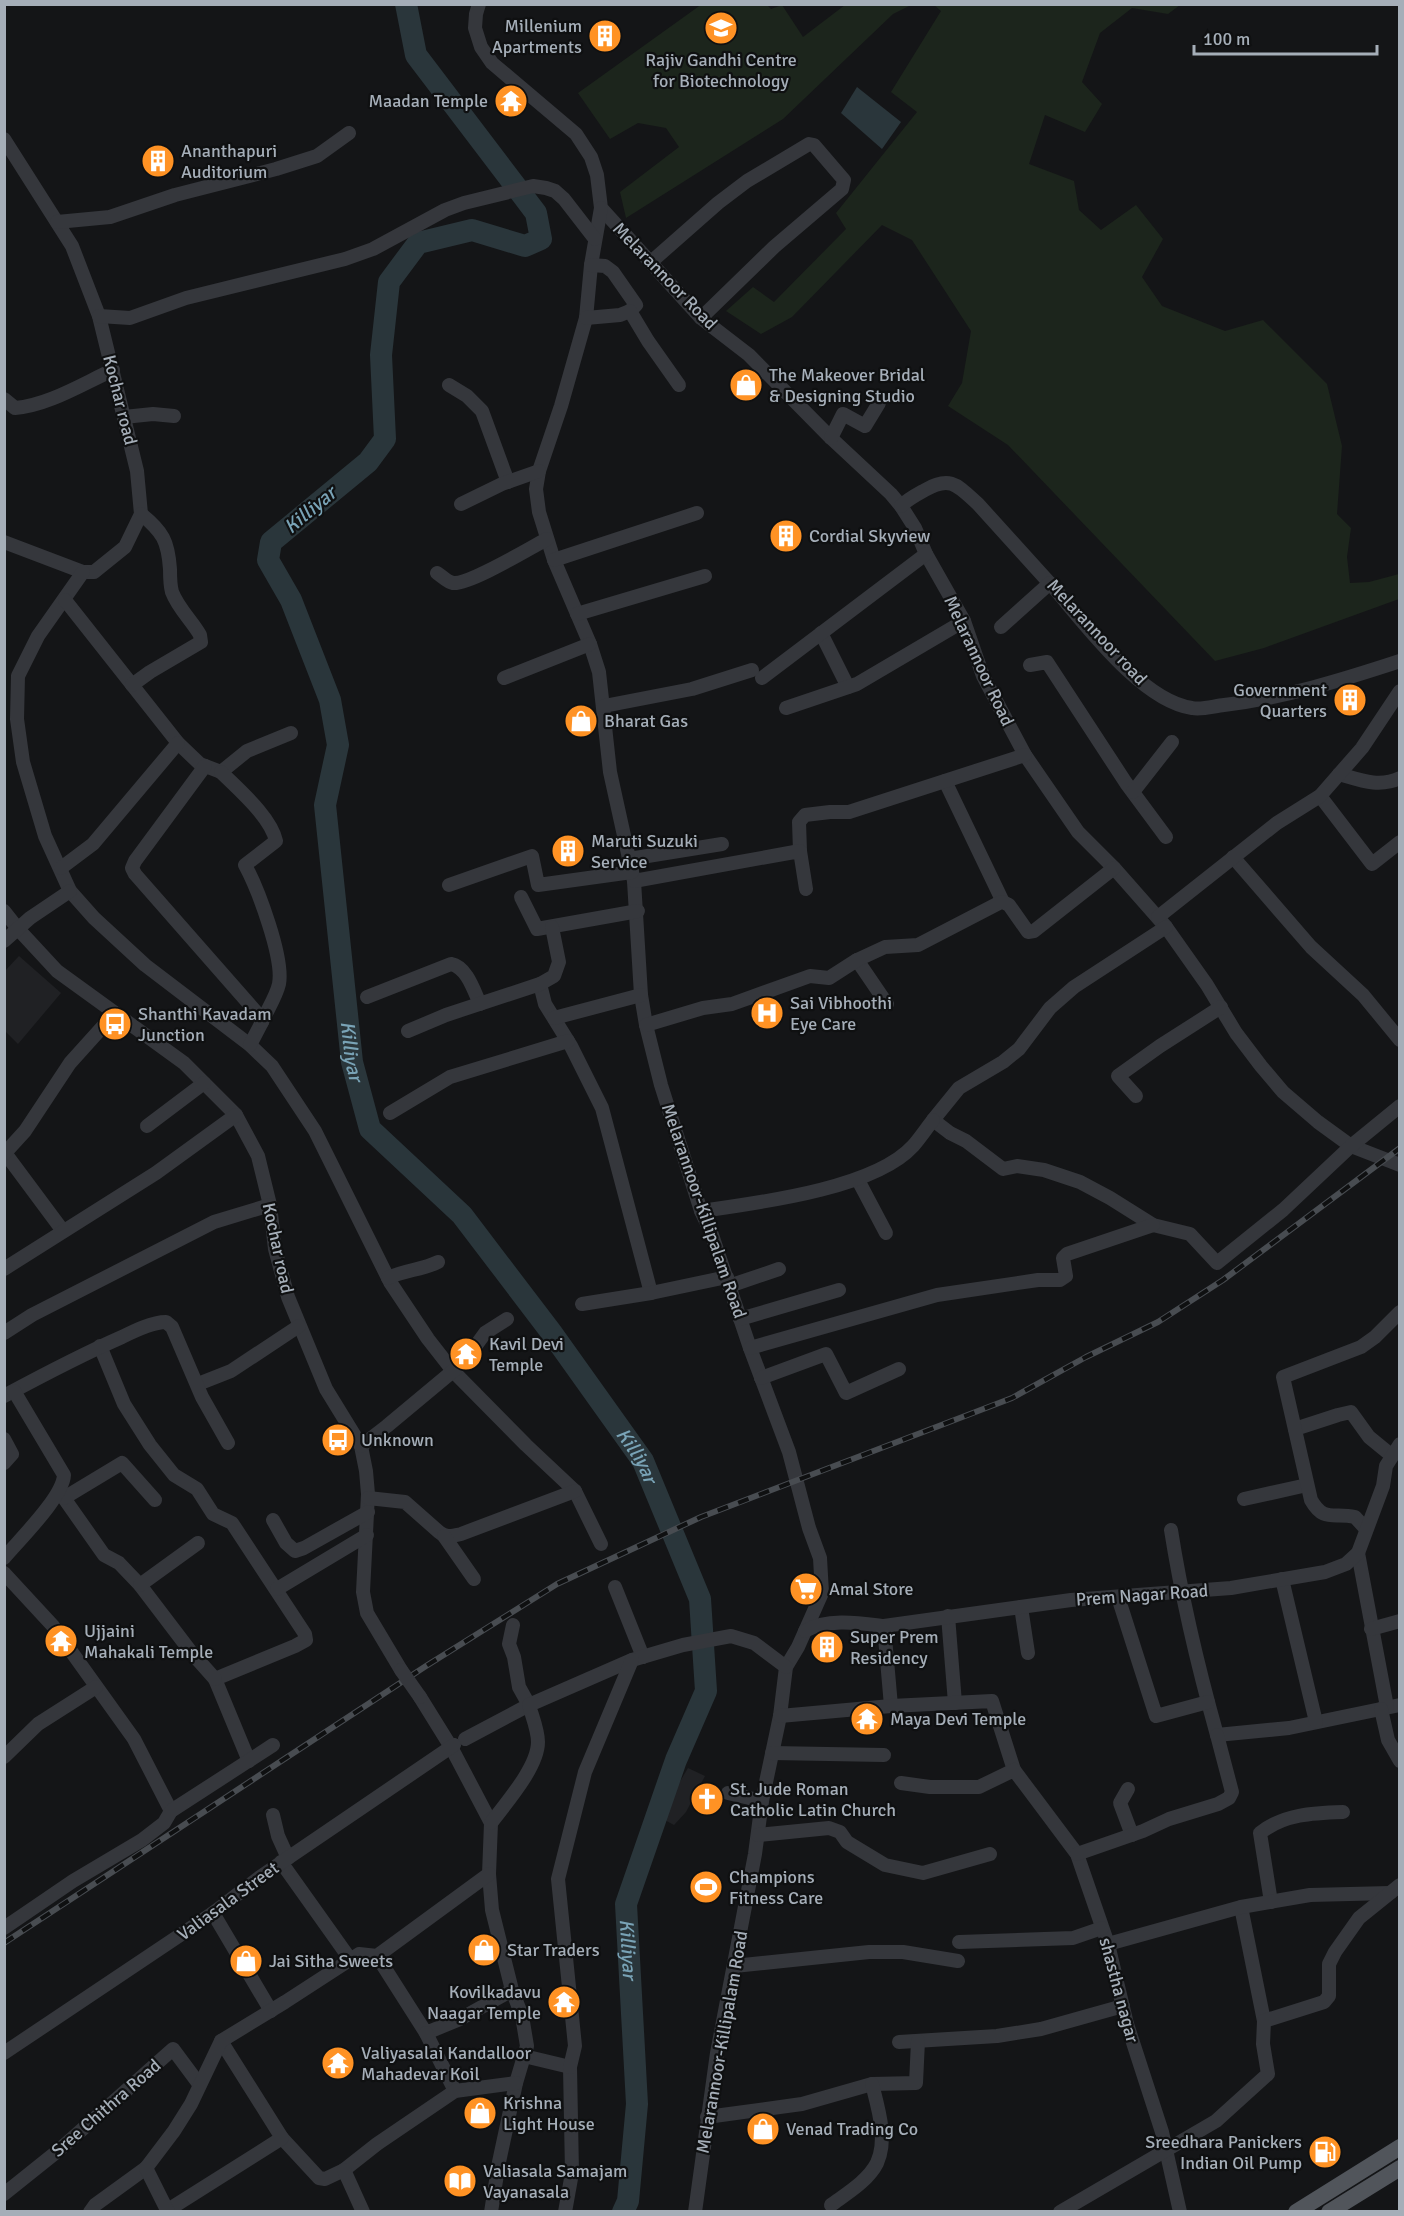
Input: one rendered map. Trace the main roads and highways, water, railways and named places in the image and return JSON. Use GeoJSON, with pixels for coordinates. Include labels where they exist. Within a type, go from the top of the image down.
{"type":"FeatureCollection","features":[{"type":"Feature","properties":{"kind":"main road"},"geometry":{"type":"LineString","coordinates":[[1296,2211],[1400,2147]]}},
{"type":"Feature","properties":{"kind":"main road"},"geometry":{"type":"LineString","coordinates":[[1329,2211],[1400,2168]]}},
{"type":"Feature","properties":{"kind":"waterway","name":"Killiyar"},"geometry":{"type":"LineString","coordinates":[[406,4],[416,55],[536,213],[541,239],[525,246],[472,230],[418,243],[389,282],[381,355],[385,439],[368,462],[271,542],[268,560],[291,600],[330,700],[338,745],[325,805],[352,1062],[370,1129],[462,1215],[551,1332],[643,1461],[700,1599],[706,1691],[676,1760],[626,1904],[637,2104],[628,2201],[623,2212]]}},
{"type":"Feature","properties":{"kind":"railway"},"geometry":{"type":"LineString","coordinates":[[4,1943],[426,1666],[557,1584],[701,1517],[1012,1398],[1086,1357],[1158,1322],[1223,1280],[1400,1148]]}},
{"type":"Feature","properties":{"kind":"place","name":"Rajiv Gandhi Centre for Biotechnology"},"geometry":{"type":"Point","coordinates":[721,28]}},
{"type":"Feature","properties":{"kind":"place","name":"Millenium Apartments"},"geometry":{"type":"Point","coordinates":[605,36]}},
{"type":"Feature","properties":{"kind":"place","name":"Maadan Temple"},"geometry":{"type":"Point","coordinates":[511,101]}},
{"type":"Feature","properties":{"kind":"place","name":"Ananthapuri Auditorium"},"geometry":{"type":"Point","coordinates":[158,161]}},
{"type":"Feature","properties":{"kind":"place","name":"The Makeover Bridal & Designing Studio"},"geometry":{"type":"Point","coordinates":[746,385]}},
{"type":"Feature","properties":{"kind":"place","name":"Cordial Skyview"},"geometry":{"type":"Point","coordinates":[786,536]}},
{"type":"Feature","properties":{"kind":"place","name":"Government Quarters"},"geometry":{"type":"Point","coordinates":[1350,700]}},
{"type":"Feature","properties":{"kind":"place","name":"Bharat Gas"},"geometry":{"type":"Point","coordinates":[581,721]}},
{"type":"Feature","properties":{"kind":"place","name":"Maruti Suzuki Service"},"geometry":{"type":"Point","coordinates":[568,851]}},
{"type":"Feature","properties":{"kind":"place","name":"Sai Vibhoothi Eye Care"},"geometry":{"type":"Point","coordinates":[767,1013]}},
{"type":"Feature","properties":{"kind":"place","name":"Shanthi Kavadam Junction"},"geometry":{"type":"Point","coordinates":[115,1024]}},
{"type":"Feature","properties":{"kind":"place","name":"Kavil Devi Temple"},"geometry":{"type":"Point","coordinates":[466,1354]}},
{"type":"Feature","properties":{"kind":"place","name":"Unknown"},"geometry":{"type":"Point","coordinates":[338,1440]}},
{"type":"Feature","properties":{"kind":"place","name":"Amal Store"},"geometry":{"type":"Point","coordinates":[806,1589]}},
{"type":"Feature","properties":{"kind":"place","name":"Ujjaini Mahakali Temple"},"geometry":{"type":"Point","coordinates":[61,1641]}},
{"type":"Feature","properties":{"kind":"place","name":"Super Prem Residency"},"geometry":{"type":"Point","coordinates":[827,1647]}},
{"type":"Feature","properties":{"kind":"place","name":"Maya Devi Temple"},"geometry":{"type":"Point","coordinates":[867,1719]}},
{"type":"Feature","properties":{"kind":"place","name":"St. Jude Roman Catholic Latin Church"},"geometry":{"type":"Point","coordinates":[707,1799]}},
{"type":"Feature","properties":{"kind":"place","name":"Champions Fitness Care"},"geometry":{"type":"Point","coordinates":[706,1887]}},
{"type":"Feature","properties":{"kind":"place","name":"Star Traders"},"geometry":{"type":"Point","coordinates":[484,1950]}},
{"type":"Feature","properties":{"kind":"place","name":"Jai Sitha Sweets"},"geometry":{"type":"Point","coordinates":[246,1961]}},
{"type":"Feature","properties":{"kind":"place","name":"Kovilkadavu Naagar Temple"},"geometry":{"type":"Point","coordinates":[564,2002]}},
{"type":"Feature","properties":{"kind":"place","name":"Valiyasalai Kandalloor Mahadevar Koil"},"geometry":{"type":"Point","coordinates":[338,2063]}},
{"type":"Feature","properties":{"kind":"place","name":"Krishna Light House"},"geometry":{"type":"Point","coordinates":[480,2113]}},
{"type":"Feature","properties":{"kind":"place","name":"Venad Trading Co"},"geometry":{"type":"Point","coordinates":[763,2129]}},
{"type":"Feature","properties":{"kind":"place","name":"Sreedhara Panickers Indian Oil Pump"},"geometry":{"type":"Point","coordinates":[1325,2152]}},
{"type":"Feature","properties":{"kind":"place","name":"Valiasala Samajam Vayanasala"},"geometry":{"type":"Point","coordinates":[460,2181]}}]}
